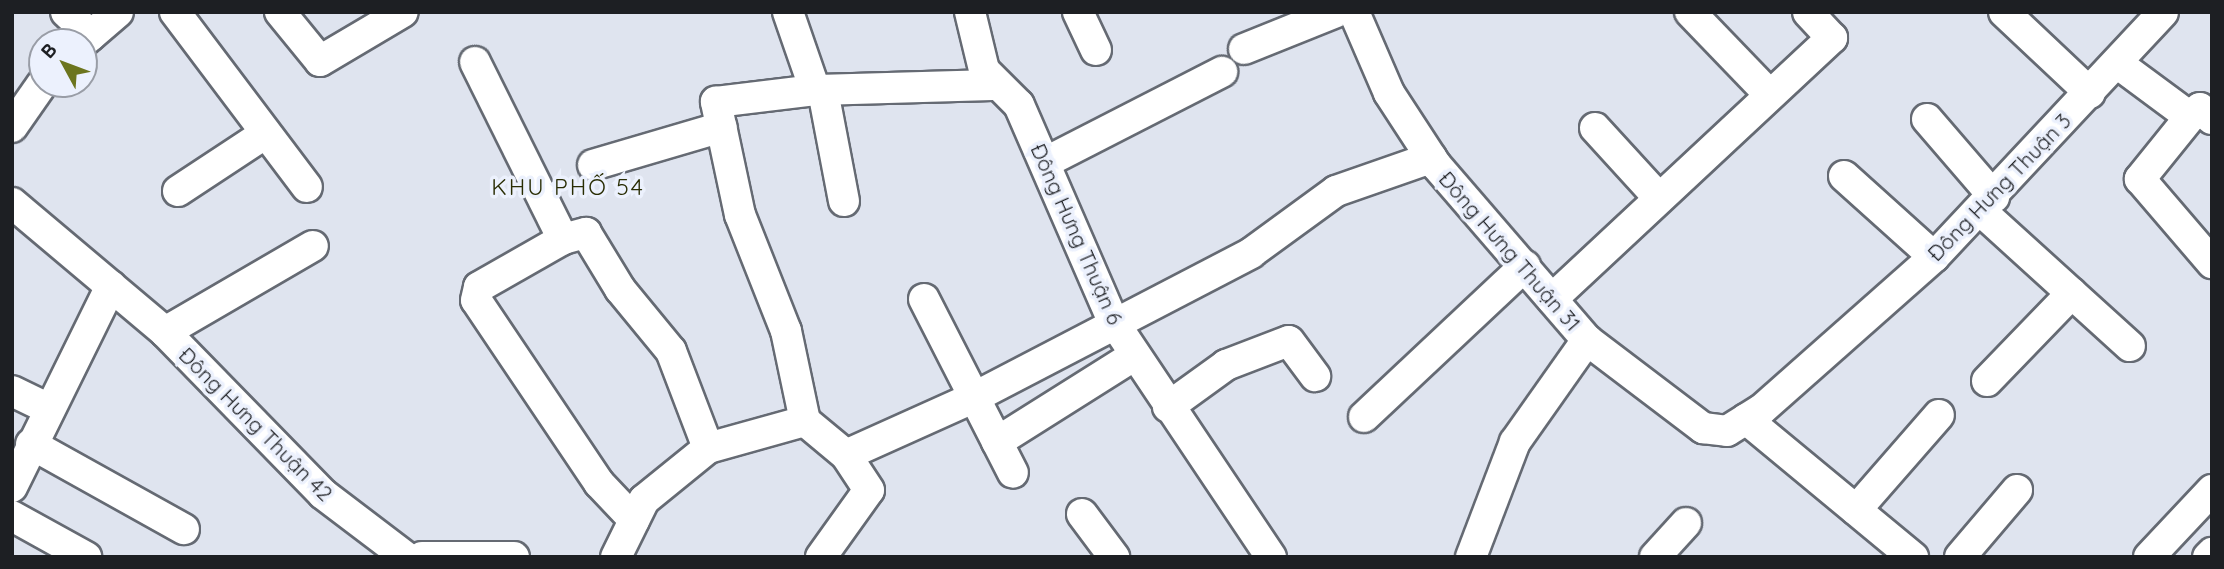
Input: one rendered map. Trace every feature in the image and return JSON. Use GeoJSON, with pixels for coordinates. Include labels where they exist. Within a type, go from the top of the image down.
{"type":"FeatureCollection","features":[{"type":"Feature","properties":{"kind":"street"},"geometry":{"type":"LineString","coordinates":[[66,12],[79,28]]}},
{"type":"Feature","properties":{"kind":"street"},"geometry":{"type":"LineString","coordinates":[[98,29],[118,12]]}},
{"type":"Feature","properties":{"kind":"street"},"geometry":{"type":"LineString","coordinates":[[175,12],[307,187]]}},
{"type":"Feature","properties":{"kind":"street"},"geometry":{"type":"LineString","coordinates":[[280,12],[320,61],[403,12]]}},
{"type":"Feature","properties":{"kind":"street"},"geometry":{"type":"LineString","coordinates":[[788,12],[819,90],[844,201]]}},
{"type":"Feature","properties":{"kind":"street","name":"Đông Hưng Thuận 6"},"geometry":{"type":"LineString","coordinates":[[970,12],[984,71],[995,85],[1018,105],[1046,162],[1113,321],[1168,407],[1271,557]]}},
{"type":"Feature","properties":{"kind":"street"},"geometry":{"type":"LineString","coordinates":[[1078,12],[1096,50]]}},
{"type":"Feature","properties":{"kind":"street"},"geometry":{"type":"LineString","coordinates":[[1690,12],[1769,94]]}},
{"type":"Feature","properties":{"kind":"street"},"geometry":{"type":"LineString","coordinates":[[1552,299],[1832,38],[1808,12]]}},
{"type":"Feature","properties":{"kind":"street"},"geometry":{"type":"LineString","coordinates":[[2004,12],[2090,93]]}},
{"type":"Feature","properties":{"kind":"street","name":"Đông Hưng Thuận 3"},"geometry":{"type":"LineString","coordinates":[[1736,425],[1934,257],[1987,204],[2163,12]]}},
{"type":"Feature","properties":{"kind":"street"},"geometry":{"type":"LineString","coordinates":[[1244,49],[1352,13]]}},
{"type":"Feature","properties":{"kind":"street","name":"Đông Hưng Thuận 31"},"geometry":{"type":"LineString","coordinates":[[1352,13],[1389,93],[1431,158],[1587,340],[1703,428],[1736,425]]}},
{"type":"Feature","properties":{"kind":"street"},"geometry":{"type":"LineString","coordinates":[[475,62],[563,239]]}},
{"type":"Feature","properties":{"kind":"street"},"geometry":{"type":"LineString","coordinates":[[2117,63],[2201,118],[2140,179],[2212,263]]}},
{"type":"Feature","properties":{"kind":"street"},"geometry":{"type":"LineString","coordinates":[[1046,162],[1222,72]]}},
{"type":"Feature","properties":{"kind":"street"},"geometry":{"type":"LineString","coordinates":[[593,164],[719,114],[819,90],[995,85]]}},
{"type":"Feature","properties":{"kind":"street"},"geometry":{"type":"LineString","coordinates":[[12,127],[32,98]]}},
{"type":"Feature","properties":{"kind":"street"},"geometry":{"type":"LineString","coordinates":[[719,114],[740,215],[786,331],[805,421],[846,455],[869,490],[821,557]]}},
{"type":"Feature","properties":{"kind":"street"},"geometry":{"type":"LineString","coordinates":[[1927,119],[1987,204],[2072,293],[2130,346]]}},
{"type":"Feature","properties":{"kind":"street"},"geometry":{"type":"LineString","coordinates":[[1595,128],[1659,198]]}},
{"type":"Feature","properties":{"kind":"street"},"geometry":{"type":"LineString","coordinates":[[178,191],[266,133]]}},
{"type":"Feature","properties":{"kind":"street"},"geometry":{"type":"LineString","coordinates":[[846,455],[973,398],[1113,321],[1251,253],[1336,191],[1431,158]]}},
{"type":"Feature","properties":{"kind":"street"},"geometry":{"type":"LineString","coordinates":[[1844,176],[1934,257]]}},
{"type":"Feature","properties":{"kind":"street","name":"Đông Hưng Thuận 42"},"geometry":{"type":"LineString","coordinates":[[12,203],[165,332],[323,494],[405,557]]}},
{"type":"Feature","properties":{"kind":"street"},"geometry":{"type":"LineString","coordinates":[[634,520],[599,483],[476,300],[479,287],[563,239],[586,233],[620,289],[668,347],[708,447]]}},
{"type":"Feature","properties":{"kind":"street"},"geometry":{"type":"LineString","coordinates":[[165,332],[313,246]]}},
{"type":"Feature","properties":{"kind":"street"},"geometry":{"type":"LineString","coordinates":[[1364,417],[1525,266]]}},
{"type":"Feature","properties":{"kind":"street"},"geometry":{"type":"LineString","coordinates":[[12,487],[47,408],[111,286]]}},
{"type":"Feature","properties":{"kind":"street"},"geometry":{"type":"LineString","coordinates":[[1987,381],[2072,293]]}},
{"type":"Feature","properties":{"kind":"street"},"geometry":{"type":"LineString","coordinates":[[924,299],[1013,473]]}},
{"type":"Feature","properties":{"kind":"street"},"geometry":{"type":"LineString","coordinates":[[1471,557],[1482,541],[1515,442],[1587,340]]}},
{"type":"Feature","properties":{"kind":"street"},"geometry":{"type":"LineString","coordinates":[[1168,407],[1226,365],[1289,341],[1315,376]]}},
{"type":"Feature","properties":{"kind":"street"},"geometry":{"type":"LineString","coordinates":[[996,442],[1135,355]]}},
{"type":"Feature","properties":{"kind":"street"},"geometry":{"type":"LineString","coordinates":[[12,391],[47,408]]}},
{"type":"Feature","properties":{"kind":"street"},"geometry":{"type":"LineString","coordinates":[[1856,510],[1939,415]]}},
{"type":"Feature","properties":{"kind":"street"},"geometry":{"type":"LineString","coordinates":[[616,557],[644,500],[708,447],[805,421]]}},
{"type":"Feature","properties":{"kind":"street"},"geometry":{"type":"LineString","coordinates":[[1736,425],[1856,510],[1913,557]]}},
{"type":"Feature","properties":{"kind":"street"},"geometry":{"type":"LineString","coordinates":[[31,444],[184,529]]}},
{"type":"Feature","properties":{"kind":"street"},"geometry":{"type":"LineString","coordinates":[[1960,557],[2017,490]]}},
{"type":"Feature","properties":{"kind":"street"},"geometry":{"type":"LineString","coordinates":[[2150,557],[2212,490]]}},
{"type":"Feature","properties":{"kind":"street"},"geometry":{"type":"LineString","coordinates":[[1082,514],[1114,557]]}},
{"type":"Feature","properties":{"kind":"street"},"geometry":{"type":"LineString","coordinates":[[12,516],[86,557]]}},
{"type":"Feature","properties":{"kind":"street"},"geometry":{"type":"LineString","coordinates":[[1655,557],[1686,523]]}},
{"type":"Feature","properties":{"kind":"street"},"geometry":{"type":"LineString","coordinates":[[422,557],[514,557]]}},
{"type":"Feature","properties":{"kind":"district","name":"KHU PHỐ 54"},"geometry":{"type":"Point","coordinates":[568,187]}}]}
